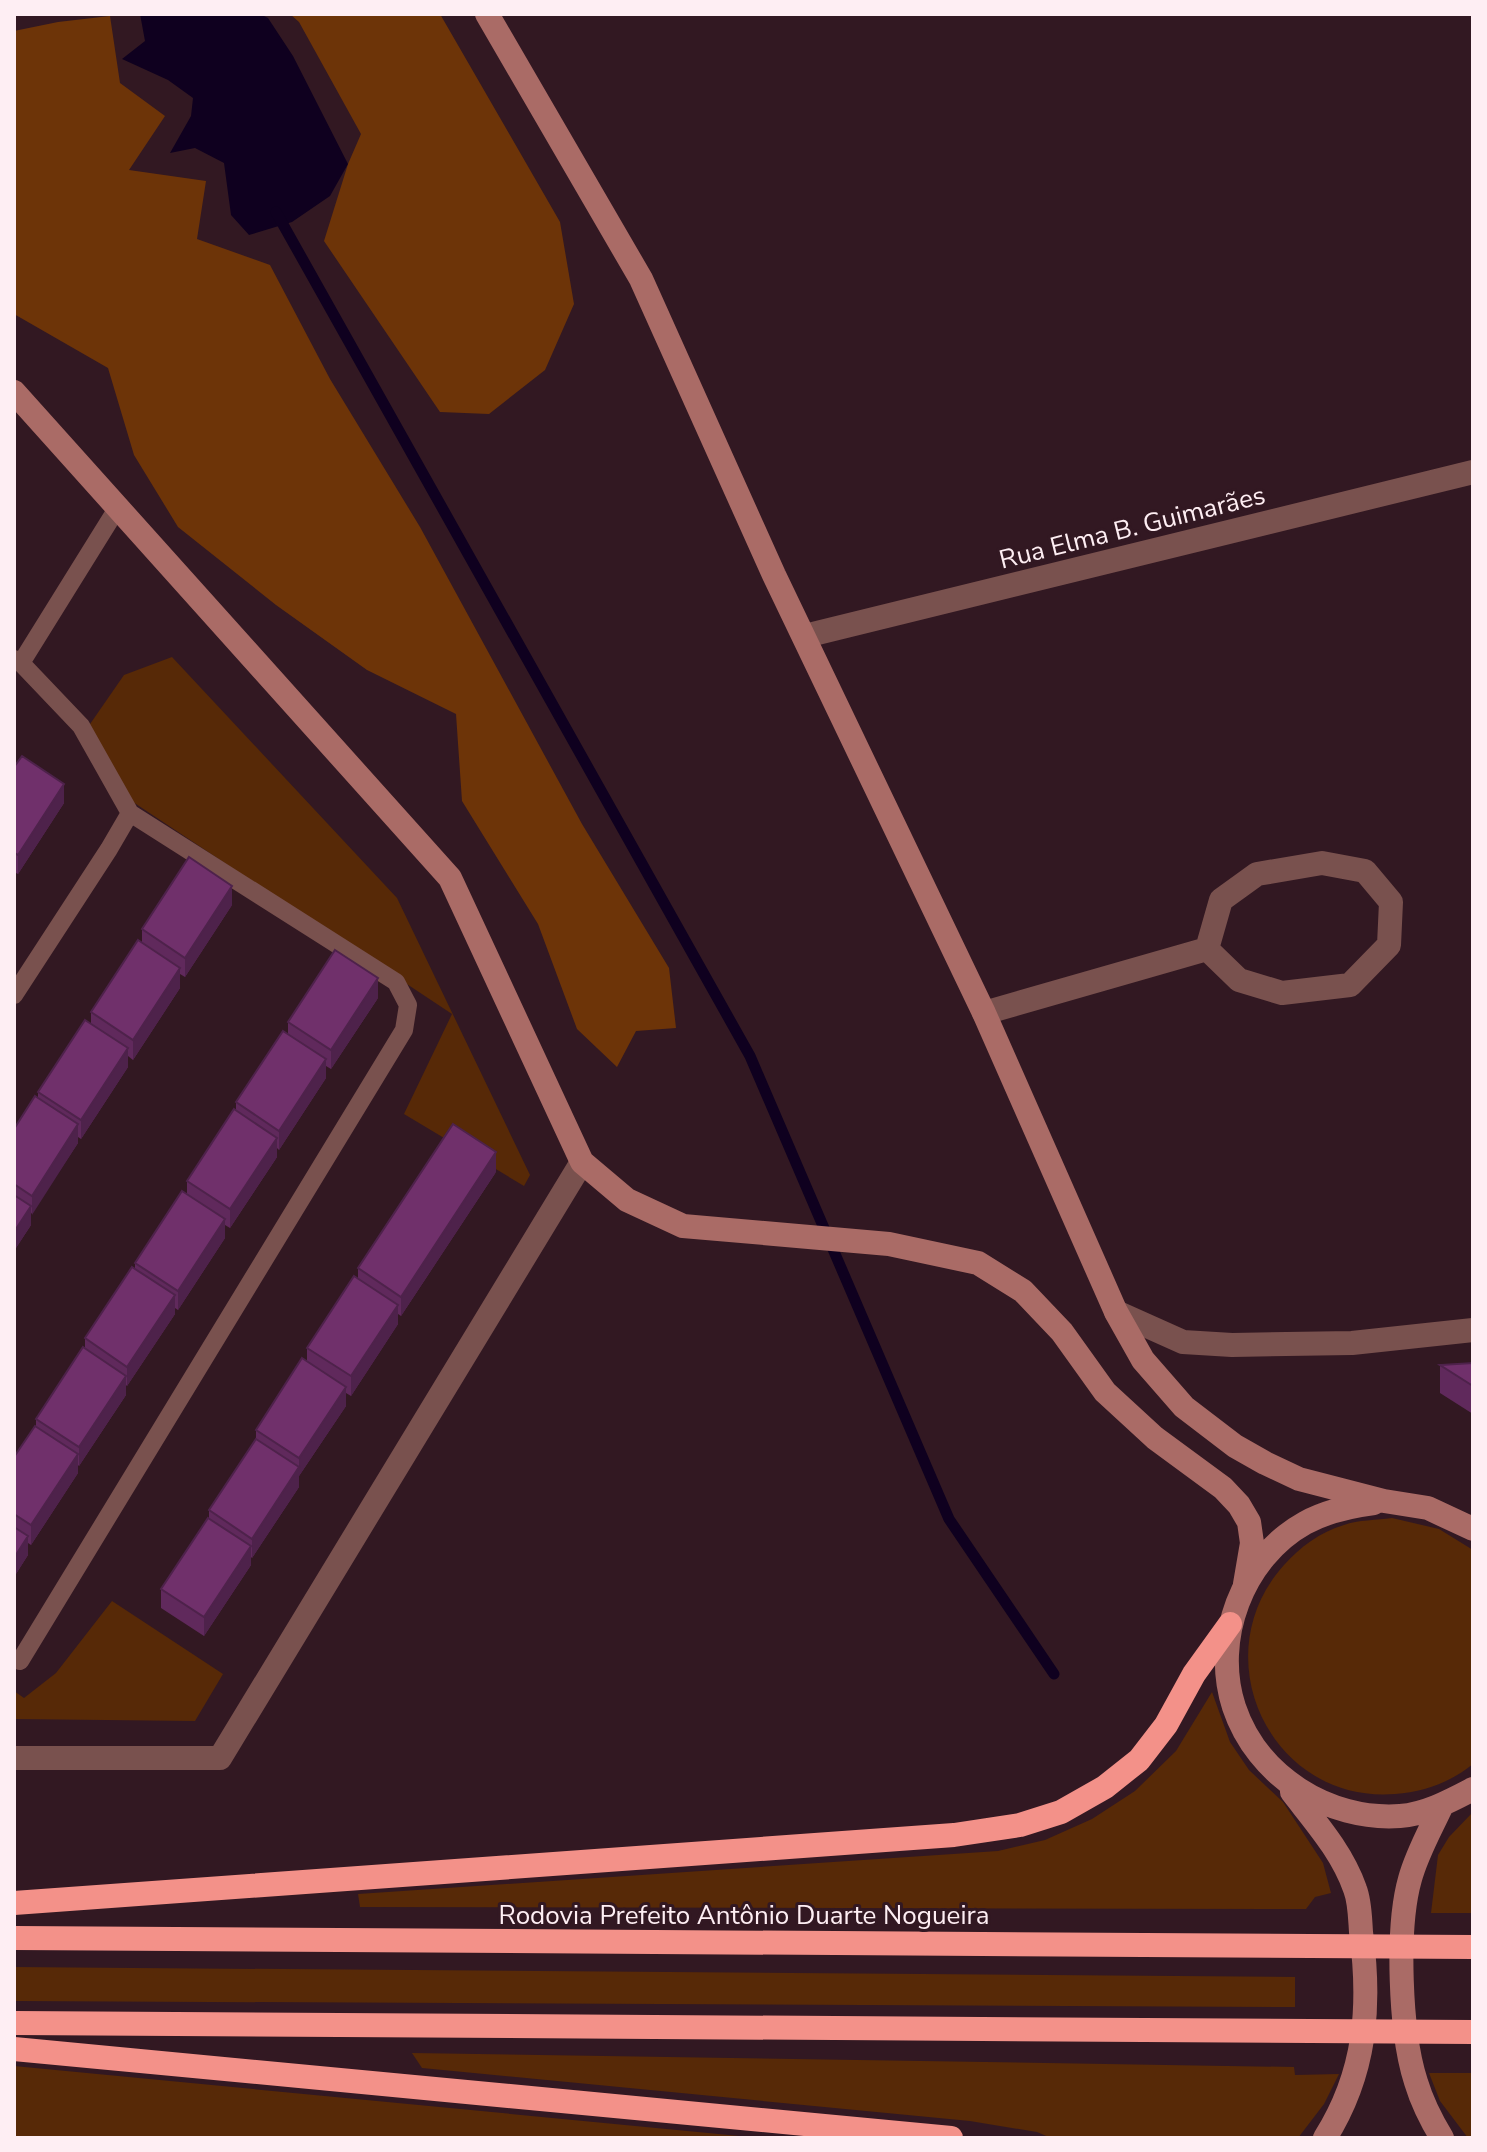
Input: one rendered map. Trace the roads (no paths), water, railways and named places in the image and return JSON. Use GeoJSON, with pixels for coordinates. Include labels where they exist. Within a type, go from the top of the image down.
{"type":"FeatureCollection","features":[{"type":"Feature","properties":{"kind":"highway"},"geometry":{"type":"LineString","coordinates":[[14,1903],[954,1835],[1020,1825],[1061,1812],[1105,1787],[1139,1760],[1166,1725],[1194,1674],[1230,1624]]}},
{"type":"Feature","properties":{"kind":"highway","name":"Rodovia Prefeito Antônio Duarte Nogueira"},"geometry":{"type":"LineString","coordinates":[[14,1938],[1473,1947]]}},
{"type":"Feature","properties":{"kind":"highway"},"geometry":{"type":"LineString","coordinates":[[14,2023],[1473,2032]]}},
{"type":"Feature","properties":{"kind":"highway"},"geometry":{"type":"LineString","coordinates":[[14,2049],[951,2138]]}},
{"type":"Feature","properties":{"kind":"main road"},"geometry":{"type":"LineString","coordinates":[[487,14],[641,279],[774,575],[984,1013],[1116,1312],[1143,1360],[1184,1407],[1235,1446],[1299,1479],[1384,1501],[1428,1508],[1473,1529]]}},
{"type":"Feature","properties":{"kind":"main road"},"geometry":{"type":"LineString","coordinates":[[14,392],[450,878],[582,1162],[627,1200],[683,1226],[889,1244],[978,1263],[1023,1291],[1062,1332],[1105,1392],[1155,1438],[1223,1488],[1239,1505],[1249,1522],[1252,1543],[1245,1584],[1230,1624],[1227,1666],[1234,1707],[1253,1746],[1334,1845],[1356,1891],[1367,1973],[1365,2033],[1353,2080],[1325,2138]]}},
{"type":"Feature","properties":{"kind":"main road"},"geometry":{"type":"LineString","coordinates":[[1245,1584],[1270,1550],[1303,1524],[1343,1507],[1384,1501]]}},
{"type":"Feature","properties":{"kind":"main road"},"geometry":{"type":"LineString","coordinates":[[1281,1778],[1316,1801],[1357,1814],[1400,1816],[1442,1805],[1473,1789]]}},
{"type":"Feature","properties":{"kind":"main road"},"geometry":{"type":"LineString","coordinates":[[1442,1805],[1410,1878],[1404,1908],[1403,1986],[1415,2080],[1430,2118],[1442,2138]]}},
{"type":"Feature","properties":{"kind":"street","name":"Rua Elma B. Guimarães"},"geometry":{"type":"LineString","coordinates":[[805,636],[1473,472]]}},
{"type":"Feature","properties":{"kind":"street"},"geometry":{"type":"LineString","coordinates":[[1322,863],[1365,871],[1391,902],[1389,945],[1350,985],[1282,993],[1239,980],[1207,949],[1221,900],[1257,874],[1322,863]]}},
{"type":"Feature","properties":{"kind":"street"},"geometry":{"type":"LineString","coordinates":[[984,1013],[1207,949]]}},
{"type":"Feature","properties":{"kind":"street"},"geometry":{"type":"LineString","coordinates":[[14,1758],[220,1758],[582,1162]]}},
{"type":"Feature","properties":{"kind":"street"},"geometry":{"type":"LineString","coordinates":[[1116,1312],[1183,1342],[1208,1344],[1352,1343],[1473,1330]]}},
{"type":"Feature","properties":{"kind":"lane"},"geometry":{"type":"LineString","coordinates":[[20,1661],[404,1030],[408,1005],[396,982],[130,813],[81,726],[18,661],[118,507]]}},
{"type":"Feature","properties":{"kind":"lane"},"geometry":{"type":"LineString","coordinates":[[14,995],[130,813]]}},
{"type":"Feature","properties":{"kind":"waterway"},"geometry":{"type":"LineString","coordinates":[[276,212],[750,1056],[949,1519],[1054,1674]]}}]}
